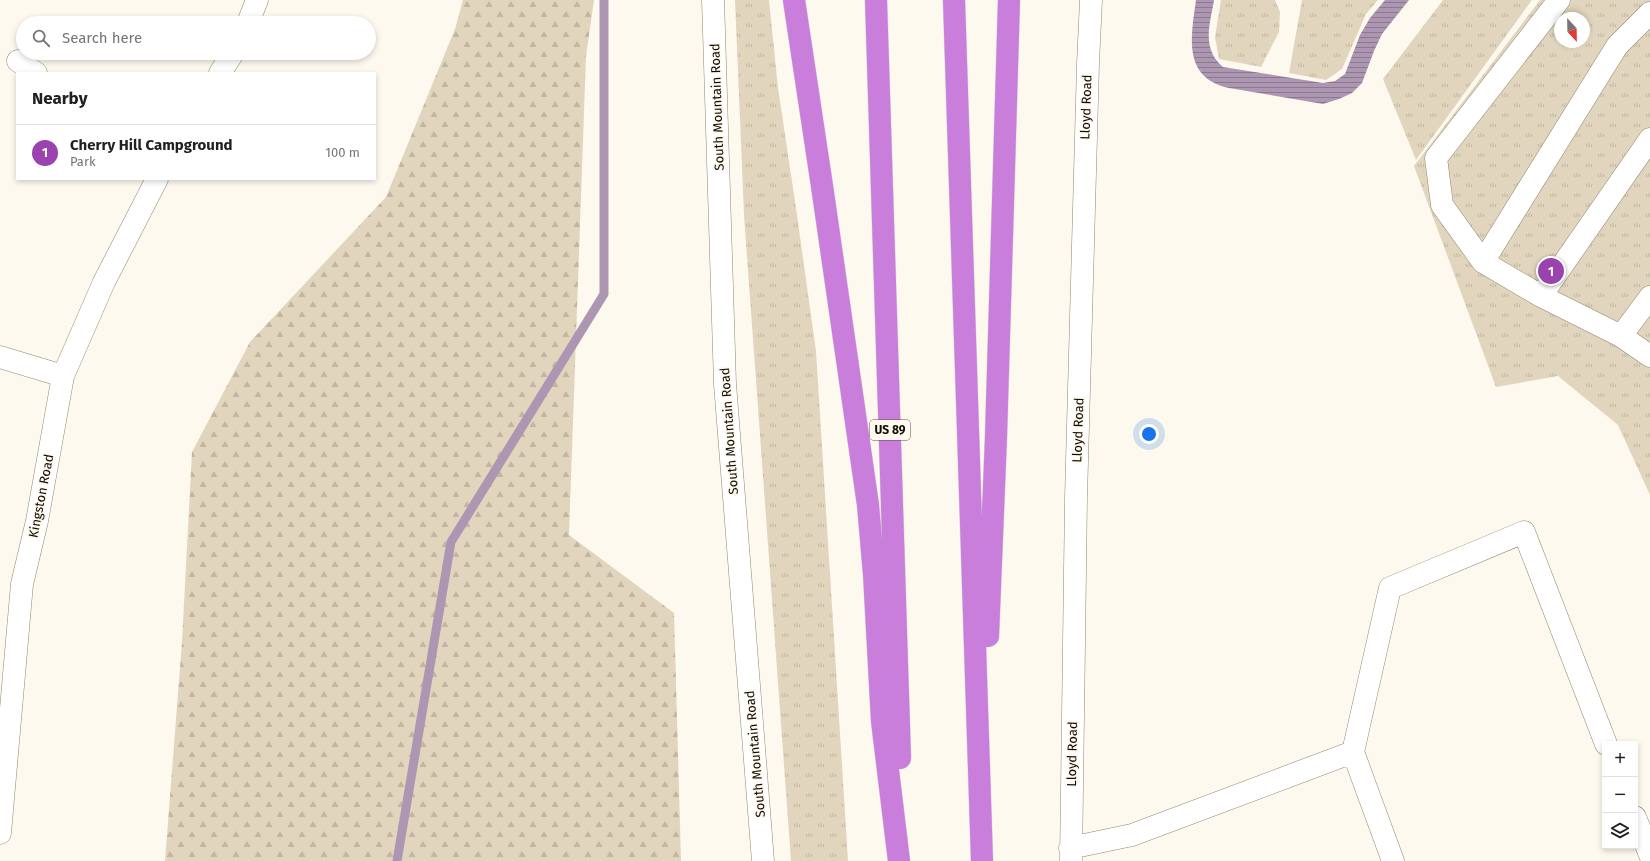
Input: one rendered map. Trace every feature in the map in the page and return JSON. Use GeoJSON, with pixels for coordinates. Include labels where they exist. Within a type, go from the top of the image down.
{"type":"FeatureCollection","features":[{"type":"Feature","properties":{"kind":"highway"},"geometry":{"type":"LineString","coordinates":[[794,0],[868,505],[874,574],[882,721],[899,861]]}},
{"type":"Feature","properties":{"kind":"highway","name":"US 89"},"geometry":{"type":"LineString","coordinates":[[876,0],[902,861]]}},
{"type":"Feature","properties":{"kind":"highway"},"geometry":{"type":"LineString","coordinates":[[954,0],[982,861]]}},
{"type":"Feature","properties":{"kind":"highway"},"geometry":{"type":"LineString","coordinates":[[981,817],[996,429],[1009,0]]}},
{"type":"Feature","properties":{"kind":"street"},"geometry":{"type":"LineString","coordinates":[[251,16],[257,0]]}},
{"type":"Feature","properties":{"kind":"street","name":"South Mountain Road"},"geometry":{"type":"LineString","coordinates":[[713,0],[725,384],[763,861]]}},
{"type":"Feature","properties":{"kind":"street","name":"Lloyd Road"},"geometry":{"type":"LineString","coordinates":[[1070,855],[1076,498],[1091,0]]}},
{"type":"Feature","properties":{"kind":"street"},"geometry":{"type":"LineString","coordinates":[[1559,0],[1436,158],[1442,205],[1483,262],[1541,296],[1621,336],[1650,356]]}},
{"type":"Feature","properties":{"kind":"street"},"geometry":{"type":"LineString","coordinates":[[1483,262],[1617,46],[1650,13]]}},
{"type":"Feature","properties":{"kind":"street"},"geometry":{"type":"LineString","coordinates":[[221,72],[228,60]]}},
{"type":"Feature","properties":{"kind":"street"},"geometry":{"type":"LineString","coordinates":[[18,61],[34,72]]}},
{"type":"Feature","properties":{"kind":"street"},"geometry":{"type":"LineString","coordinates":[[1541,296],[1650,139]]}},
{"type":"Feature","properties":{"kind":"street","name":"Kingston Road"},"geometry":{"type":"LineString","coordinates":[[0,833],[6,689],[22,584],[37,521],[62,376],[104,282],[156,180]]}},
{"type":"Feature","properties":{"kind":"street"},"geometry":{"type":"LineString","coordinates":[[1621,336],[1650,297]]}},
{"type":"Feature","properties":{"kind":"street"},"geometry":{"type":"LineString","coordinates":[[0,357],[62,376]]}},
{"type":"Feature","properties":{"kind":"street"},"geometry":{"type":"LineString","coordinates":[[1394,861],[1353,752],[1390,588],[1524,532],[1605,741]]}},
{"type":"Feature","properties":{"kind":"street"},"geometry":{"type":"LineString","coordinates":[[1070,855],[1132,836],[1353,752]]}},
{"type":"Feature","properties":{"kind":"street"},"geometry":{"type":"LineString","coordinates":[[1638,825],[1650,855]]}},
{"type":"Feature","properties":{"kind":"green space"},"geometry":{"type":"Polygon","coordinates":[[[463,0],[594,0],[586,56],[569,535],[674,613],[681,861],[165,861],[182,642],[192,452],[250,342],[386,197],[455,29],[463,0]]]}},
{"type":"Feature","properties":{"kind":"green space"},"geometry":{"type":"Polygon","coordinates":[[[735,0],[769,0],[778,88],[816,351],[848,861],[791,861],[744,215],[735,0]]]}},
{"type":"Feature","properties":{"kind":"green space"},"geometry":{"type":"Polygon","coordinates":[[[1221,0],[1275,0],[1280,12],[1279,32],[1261,67],[1219,59],[1215,37],[1221,0]]]}},
{"type":"Feature","properties":{"kind":"green space"},"geometry":{"type":"Polygon","coordinates":[[[1302,0],[1378,0],[1366,14],[1342,69],[1326,80],[1289,73],[1302,0]]]}},
{"type":"Feature","properties":{"kind":"green space"},"geometry":{"type":"Polygon","coordinates":[[[1443,0],[1532,0],[1416,160],[1383,79],[1443,0]]]}},
{"type":"Feature","properties":{"kind":"green space"},"geometry":{"type":"Polygon","coordinates":[[[1540,0],[1650,0],[1650,495],[1618,425],[1558,376],[1496,387],[1414,166],[1540,0]]]}},
{"type":"Feature","properties":{"kind":"shaded area"},"geometry":{"type":"Polygon","coordinates":[[[1196,0],[1214,0],[1209,27],[1209,44],[1216,60],[1223,67],[1323,83],[1335,81],[1345,74],[1360,35],[1370,18],[1385,0],[1409,0],[1382,34],[1362,83],[1352,93],[1323,104],[1229,88],[1214,83],[1203,75],[1193,54],[1192,28],[1196,0]]]}},
{"type":"Feature","properties":{"kind":"waterway"},"geometry":{"type":"LineString","coordinates":[[397,861],[451,542],[604,294],[604,0]]}},
{"type":"Feature","properties":{"kind":"place","name":"Cherry Hill Campground"},"geometry":{"type":"Point","coordinates":[1551,271]}}]}
